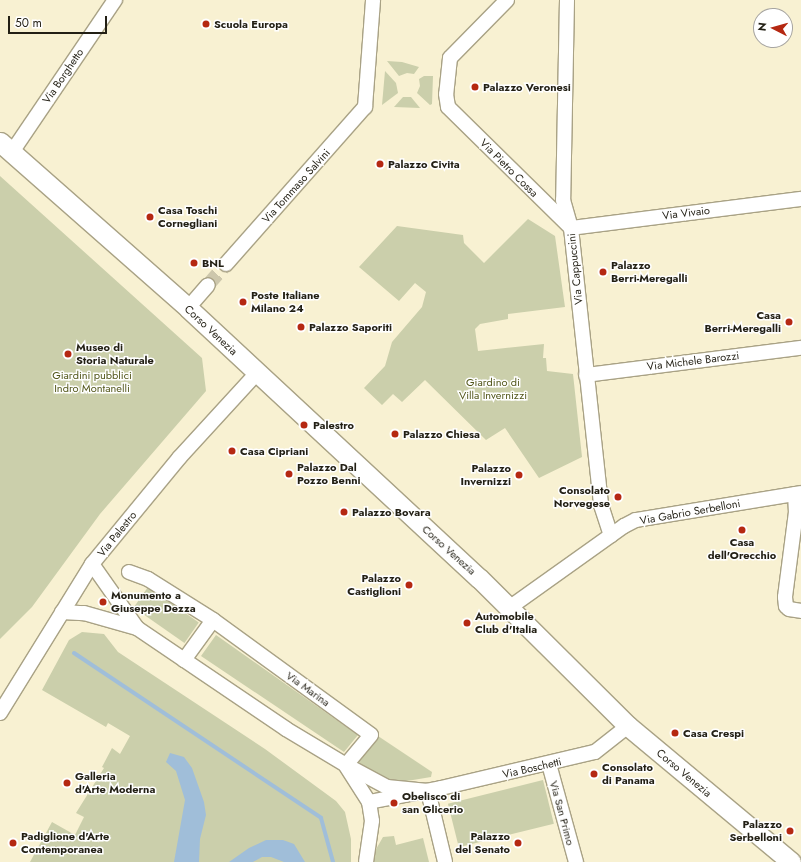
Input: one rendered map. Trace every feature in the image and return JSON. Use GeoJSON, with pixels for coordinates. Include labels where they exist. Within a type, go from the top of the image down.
{"type":"FeatureCollection","features":[{"type":"Feature","properties":{"kind":"street","name":"Via Borghetto"},"geometry":{"type":"LineString","coordinates":[[6,147],[115,0]]}},
{"type":"Feature","properties":{"kind":"street","name":"Via Tommaso Salvini"},"geometry":{"type":"LineString","coordinates":[[226,264],[365,107],[373,0]]}},
{"type":"Feature","properties":{"kind":"street","name":"Via Pietro Cossa"},"geometry":{"type":"LineString","coordinates":[[507,0],[453,54],[448,64],[448,107],[571,228]]}},
{"type":"Feature","properties":{"kind":"street","name":"Via Cappuccini"},"geometry":{"type":"LineString","coordinates":[[567,0],[563,200],[571,228],[586,375],[602,505],[611,535]]}},
{"type":"Feature","properties":{"kind":"street","name":"Corso Venezia"},"geometry":{"type":"LineString","coordinates":[[6,147],[188,308],[509,608],[628,726],[791,862]]}},
{"type":"Feature","properties":{"kind":"street","name":"Via Vivaio"},"geometry":{"type":"LineString","coordinates":[[571,228],[801,199]]}},
{"type":"Feature","properties":{"kind":"street"},"geometry":{"type":"LineString","coordinates":[[188,308],[208,286]]}},
{"type":"Feature","properties":{"kind":"street","name":"Via Michele Barozzi"},"geometry":{"type":"LineString","coordinates":[[586,375],[801,348]]}},
{"type":"Feature","properties":{"kind":"street","name":"Via Palestro"},"geometry":{"type":"LineString","coordinates":[[0,713],[92,564],[179,458],[257,373]]}},
{"type":"Feature","properties":{"kind":"street"},"geometry":{"type":"LineString","coordinates":[[798,493],[786,606],[794,611],[801,611]]}},
{"type":"Feature","properties":{"kind":"street","name":"Via Gabrio Serbelloni"},"geometry":{"type":"LineString","coordinates":[[509,608],[611,535],[636,520],[798,493]]}},
{"type":"Feature","properties":{"kind":"street"},"geometry":{"type":"LineString","coordinates":[[92,564],[137,628]]}},
{"type":"Feature","properties":{"kind":"street","name":"Via Marina"},"geometry":{"type":"LineString","coordinates":[[128,572],[148,579],[212,620],[371,735],[346,765]]}},
{"type":"Feature","properties":{"kind":"street"},"geometry":{"type":"LineString","coordinates":[[62,612],[84,613],[137,628],[286,729],[346,765],[387,787],[428,790]]}},
{"type":"Feature","properties":{"kind":"street"},"geometry":{"type":"LineString","coordinates":[[184,660],[212,620]]}},
{"type":"Feature","properties":{"kind":"street","name":"Via Boschetti"},"geometry":{"type":"LineString","coordinates":[[428,790],[549,764],[595,752],[628,726]]}},
{"type":"Feature","properties":{"kind":"street","name":"Via San Primo"},"geometry":{"type":"LineString","coordinates":[[549,764],[576,862]]}},
{"type":"Feature","properties":{"kind":"street"},"geometry":{"type":"LineString","coordinates":[[346,765],[369,802],[372,821],[366,862]]}},
{"type":"Feature","properties":{"kind":"street"},"geometry":{"type":"LineString","coordinates":[[369,802],[428,790]]}},
{"type":"Feature","properties":{"kind":"street"},"geometry":{"type":"LineString","coordinates":[[428,790],[445,862]]}},
{"type":"Feature","properties":{"kind":"green space"},"geometry":{"type":"Polygon","coordinates":[[[387,61],[402,62],[419,67],[414,74],[407,73],[399,76],[387,61]]]}},
{"type":"Feature","properties":{"kind":"green space"},"geometry":{"type":"Polygon","coordinates":[[[385,71],[396,83],[398,93],[382,105],[385,71]]]}},
{"type":"Feature","properties":{"kind":"green space"},"geometry":{"type":"Polygon","coordinates":[[[424,76],[433,76],[432,104],[430,105],[417,93],[420,86],[419,79],[424,76]]]}},
{"type":"Feature","properties":{"kind":"green space"},"geometry":{"type":"Polygon","coordinates":[[[403,97],[411,97],[420,108],[394,107],[403,97]]]}},
{"type":"Feature","properties":{"kind":"green space","name":"Giardini pubblici Indro Montanelli"},"geometry":{"type":"Polygon","coordinates":[[[0,176],[202,358],[206,391],[100,514],[32,607],[0,639],[0,176]]]}},
{"type":"Feature","properties":{"kind":"green space","name":"Giardino di Villa Invernizzi"},"geometry":{"type":"Polygon","coordinates":[[[528,219],[555,236],[565,307],[508,314],[508,319],[480,324],[475,329],[478,351],[544,344],[543,358],[546,358],[547,371],[573,374],[582,457],[539,478],[505,428],[486,440],[425,380],[402,402],[393,394],[382,405],[364,388],[385,366],[392,342],[422,307],[426,292],[415,283],[399,301],[359,267],[397,226],[463,235],[464,243],[484,263],[528,219]]]}},
{"type":"Feature","properties":{"kind":"green space"},"geometry":{"type":"Polygon","coordinates":[[[148,587],[199,623],[184,643],[134,607],[148,587]]]}},
{"type":"Feature","properties":{"kind":"green space"},"geometry":{"type":"Polygon","coordinates":[[[82,632],[104,634],[118,652],[265,749],[336,801],[345,812],[351,839],[351,862],[30,862],[52,822],[75,835],[84,817],[76,813],[104,768],[102,767],[112,748],[120,754],[130,736],[108,723],[106,727],[42,690],[69,640],[82,632]]]}},
{"type":"Feature","properties":{"kind":"green space"},"geometry":{"type":"Polygon","coordinates":[[[216,635],[358,735],[344,752],[201,656],[216,635]]]}},
{"type":"Feature","properties":{"kind":"green space"},"geometry":{"type":"Polygon","coordinates":[[[378,736],[432,772],[431,777],[389,784],[357,761],[378,736]]]}},
{"type":"Feature","properties":{"kind":"green space"},"geometry":{"type":"Polygon","coordinates":[[[543,780],[554,824],[459,847],[448,804],[543,780]]]}},
{"type":"Feature","properties":{"kind":"green space"},"geometry":{"type":"Polygon","coordinates":[[[394,836],[396,845],[423,838],[429,862],[373,862],[375,851],[383,837],[394,836]]]}},
{"type":"Feature","properties":{"kind":"water"},"geometry":{"type":"Polygon","coordinates":[[[170,753],[184,757],[192,768],[204,802],[206,815],[200,839],[199,862],[174,862],[185,800],[176,771],[166,762],[170,753]]]}},
{"type":"Feature","properties":{"kind":"water"},"geometry":{"type":"Polygon","coordinates":[[[266,840],[283,840],[294,844],[305,862],[284,862],[271,857],[262,857],[253,862],[229,862],[249,848],[266,840]]]}},
{"type":"Feature","properties":{"kind":"waterway"},"geometry":{"type":"LineString","coordinates":[[74,653],[321,818],[333,862]]}},
{"type":"Feature","properties":{"kind":"tunnel"},"geometry":{"type":"LineString","coordinates":[[208,285],[226,264]]}},
{"type":"Feature","properties":{"kind":"place","name":"Scuola Europa"},"geometry":{"type":"Point","coordinates":[206,24]}},
{"type":"Feature","properties":{"kind":"place","name":"Palazzo Veronesi"},"geometry":{"type":"Point","coordinates":[475,87]}},
{"type":"Feature","properties":{"kind":"place","name":"Palazzo Civita"},"geometry":{"type":"Point","coordinates":[380,164]}},
{"type":"Feature","properties":{"kind":"place","name":"Casa Toschi Cornegliani"},"geometry":{"type":"Point","coordinates":[150,217]}},
{"type":"Feature","properties":{"kind":"place","name":"BNL"},"geometry":{"type":"Point","coordinates":[194,263]}},
{"type":"Feature","properties":{"kind":"place","name":"Palazzo Berri-Meregalli"},"geometry":{"type":"Point","coordinates":[603,272]}},
{"type":"Feature","properties":{"kind":"place","name":"Poste Italiane Milano 24"},"geometry":{"type":"Point","coordinates":[243,302]}},
{"type":"Feature","properties":{"kind":"place","name":"Casa Berri-Meregalli"},"geometry":{"type":"Point","coordinates":[789,322]}},
{"type":"Feature","properties":{"kind":"place","name":"Palazzo Saporiti"},"geometry":{"type":"Point","coordinates":[301,327]}},
{"type":"Feature","properties":{"kind":"place","name":"Museo di Storia Naturale"},"geometry":{"type":"Point","coordinates":[68,354]}},
{"type":"Feature","properties":{"kind":"place","name":"Palestro"},"geometry":{"type":"Point","coordinates":[304,425]}},
{"type":"Feature","properties":{"kind":"place","name":"Palazzo Chiesa"},"geometry":{"type":"Point","coordinates":[395,434]}},
{"type":"Feature","properties":{"kind":"place","name":"Casa Cipriani"},"geometry":{"type":"Point","coordinates":[232,451]}},
{"type":"Feature","properties":{"kind":"place","name":"Palazzo Dal Pozzo Benni"},"geometry":{"type":"Point","coordinates":[289,474]}},
{"type":"Feature","properties":{"kind":"place","name":"Palazzo Invernizzi"},"geometry":{"type":"Point","coordinates":[519,475]}},
{"type":"Feature","properties":{"kind":"place","name":"Consolato Norvegese"},"geometry":{"type":"Point","coordinates":[618,497]}},
{"type":"Feature","properties":{"kind":"place","name":"Palazzo Bovara"},"geometry":{"type":"Point","coordinates":[344,512]}},
{"type":"Feature","properties":{"kind":"place","name":"Casa dell'Orecchio"},"geometry":{"type":"Point","coordinates":[742,530]}},
{"type":"Feature","properties":{"kind":"place","name":"Palazzo Castiglioni"},"geometry":{"type":"Point","coordinates":[409,585]}},
{"type":"Feature","properties":{"kind":"place","name":"Monumento a Giuseppe Dezza"},"geometry":{"type":"Point","coordinates":[103,602]}},
{"type":"Feature","properties":{"kind":"place","name":"Automobile Club d'Italia"},"geometry":{"type":"Point","coordinates":[467,623]}},
{"type":"Feature","properties":{"kind":"place","name":"Casa Crespi"},"geometry":{"type":"Point","coordinates":[675,733]}},
{"type":"Feature","properties":{"kind":"place","name":"Consolato di Panama"},"geometry":{"type":"Point","coordinates":[594,774]}},
{"type":"Feature","properties":{"kind":"place","name":"Galleria d'Arte Moderna"},"geometry":{"type":"Point","coordinates":[67,783]}},
{"type":"Feature","properties":{"kind":"place","name":"Obelisco di san Glicerio"},"geometry":{"type":"Point","coordinates":[394,803]}},
{"type":"Feature","properties":{"kind":"place","name":"Palazzo Serbelloni"},"geometry":{"type":"Point","coordinates":[790,831]}},
{"type":"Feature","properties":{"kind":"place","name":"Padiglione d'Arte Contemporanea"},"geometry":{"type":"Point","coordinates":[13,843]}},
{"type":"Feature","properties":{"kind":"place","name":"Palazzo del Senato"},"geometry":{"type":"Point","coordinates":[518,843]}}]}
